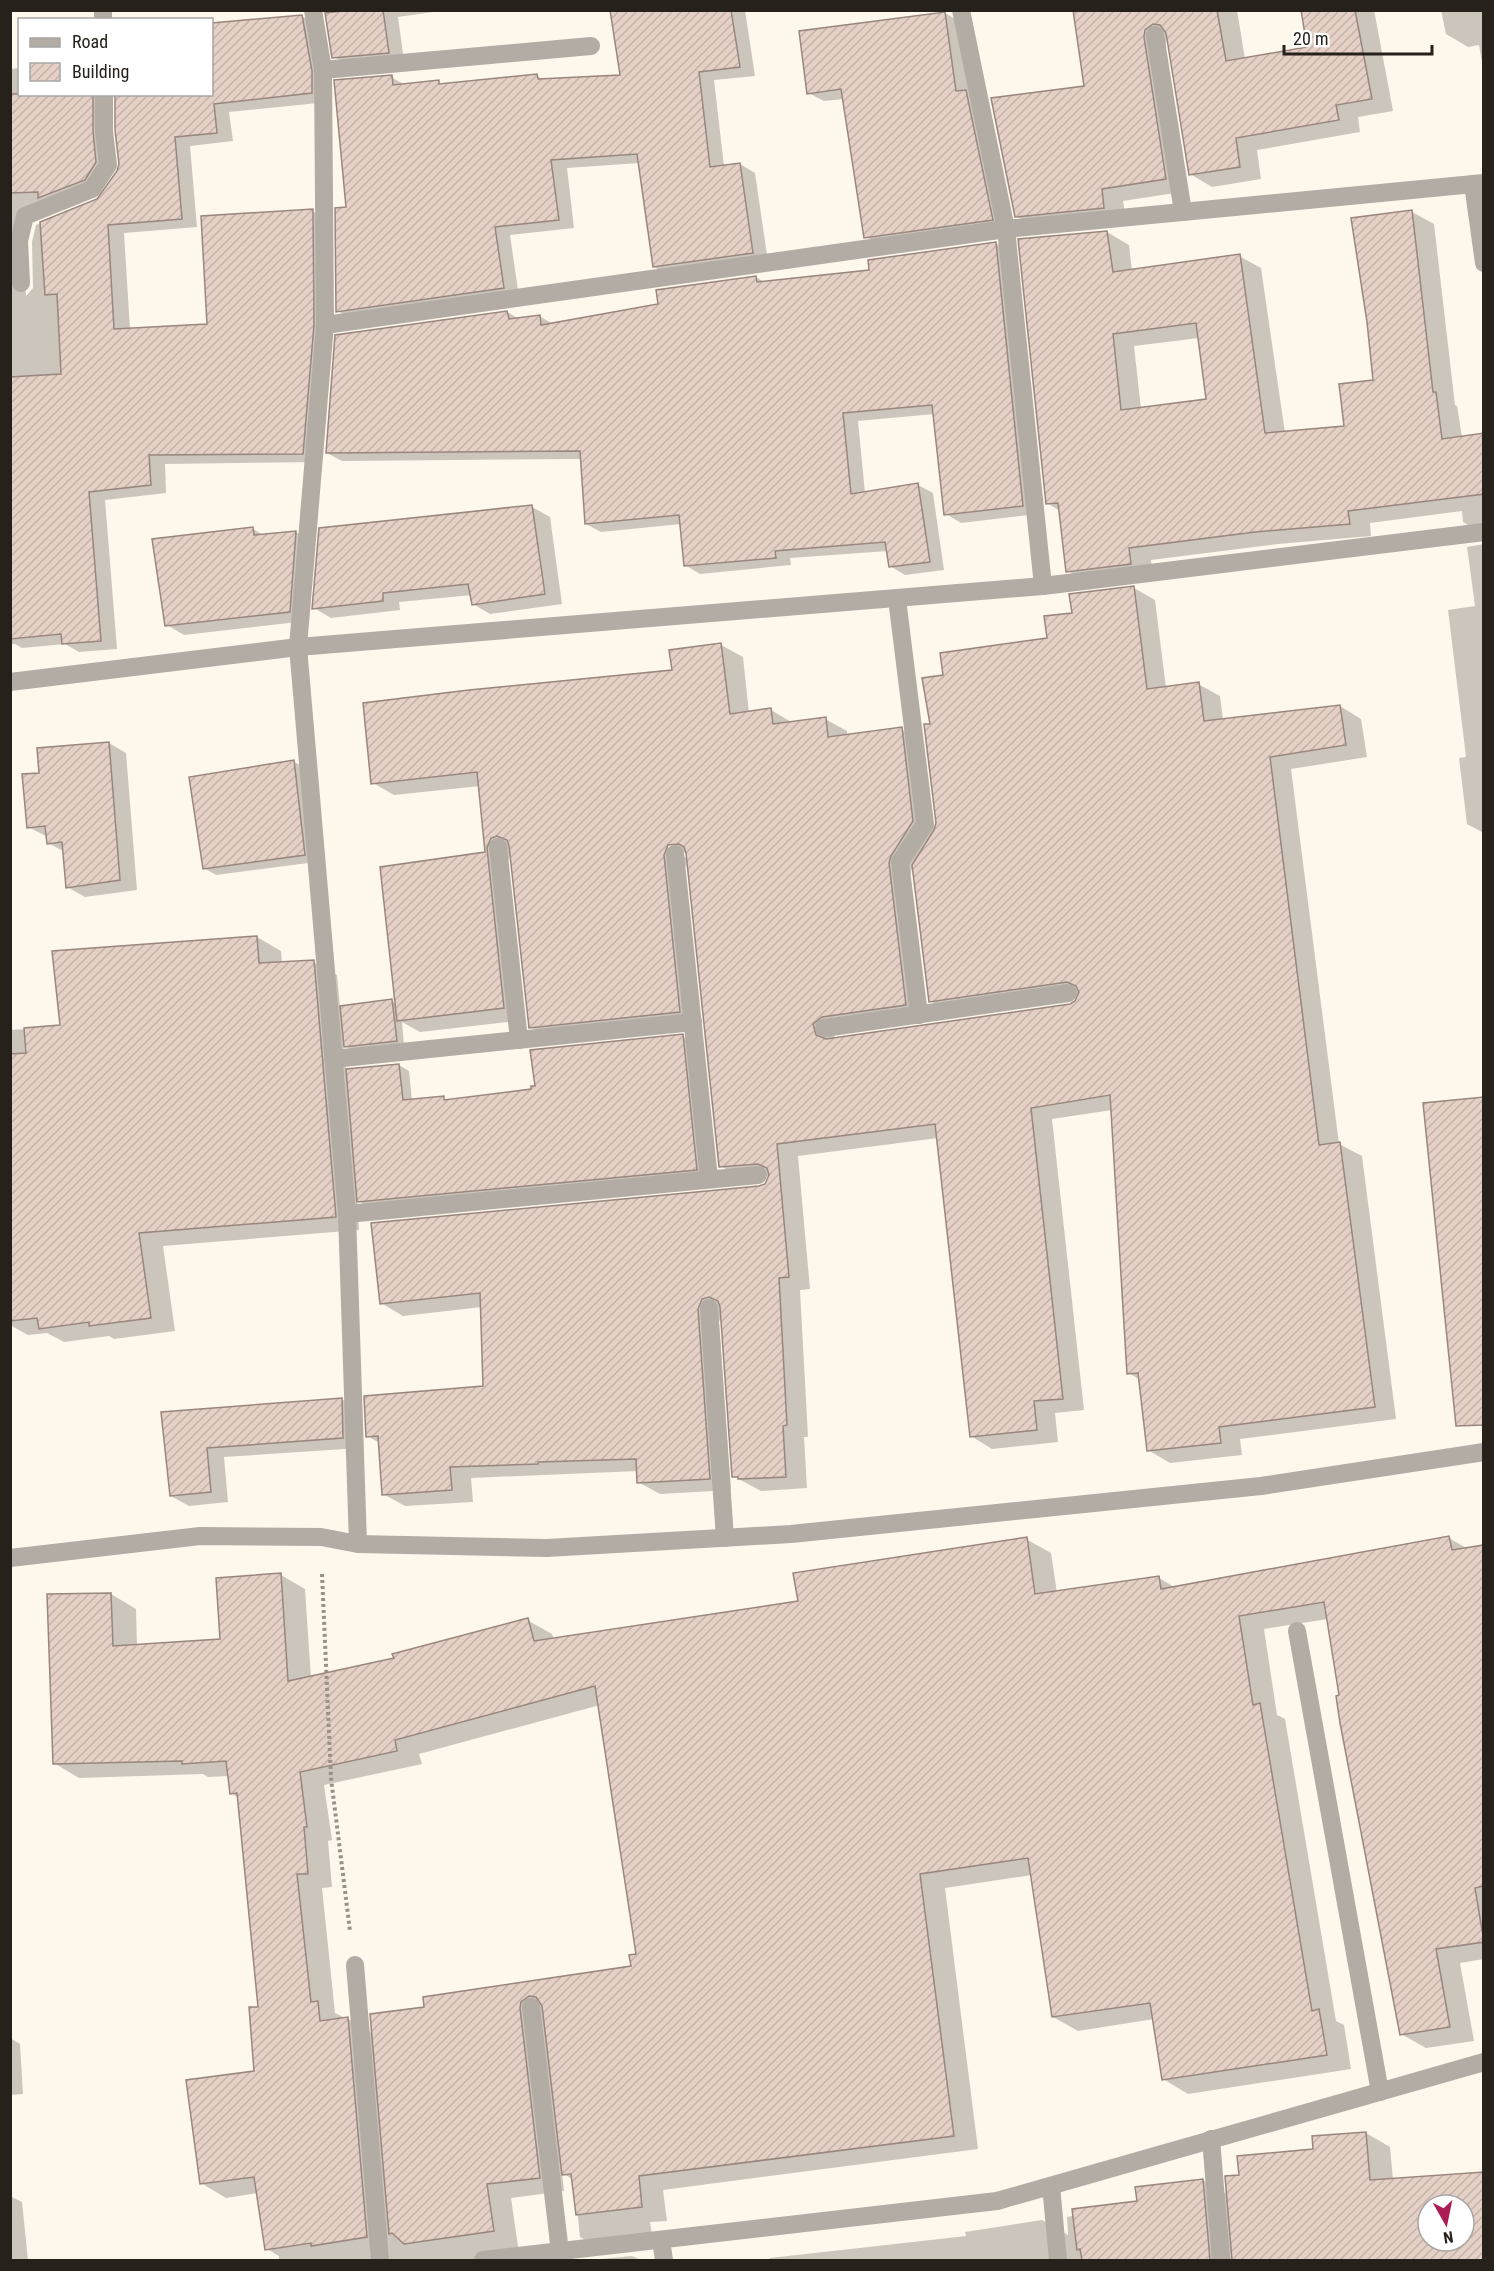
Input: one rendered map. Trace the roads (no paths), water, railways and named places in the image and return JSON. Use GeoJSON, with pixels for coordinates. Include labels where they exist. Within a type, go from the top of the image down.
{"type":"FeatureCollection","features":[{"type":"Feature","properties":{"kind":"street"},"geometry":{"type":"LineString","coordinates":[[313,10],[322,70],[325,326],[298,647],[347,1214],[358,1544]]}},
{"type":"Feature","properties":{"kind":"street"},"geometry":{"type":"LineString","coordinates":[[962,10],[1006,229],[1043,586]]}},
{"type":"Feature","properties":{"kind":"street"},"geometry":{"type":"LineString","coordinates":[[1155,35],[1183,212]]}},
{"type":"Feature","properties":{"kind":"street"},"geometry":{"type":"LineString","coordinates":[[322,70],[591,46]]}},
{"type":"Feature","properties":{"kind":"street"},"geometry":{"type":"LineString","coordinates":[[21,283],[19,241],[25,216],[92,189],[108,165],[104,131],[104,96]]}},
{"type":"Feature","properties":{"kind":"street"},"geometry":{"type":"LineString","coordinates":[[325,326],[1006,229],[1478,183],[1484,262]]}},
{"type":"Feature","properties":{"kind":"street"},"geometry":{"type":"LineString","coordinates":[[10,682],[298,647],[1043,586],[1484,532]]}},
{"type":"Feature","properties":{"kind":"street"},"geometry":{"type":"LineString","coordinates":[[897,599],[926,824],[900,862],[919,1015]]}},
{"type":"Feature","properties":{"kind":"street"},"geometry":{"type":"LineString","coordinates":[[498,848],[519,1040]]}},
{"type":"Feature","properties":{"kind":"street"},"geometry":{"type":"LineString","coordinates":[[675,854],[709,1179]]}},
{"type":"Feature","properties":{"kind":"street"},"geometry":{"type":"LineString","coordinates":[[824,1028],[1068,993]]}},
{"type":"Feature","properties":{"kind":"street"},"geometry":{"type":"LineString","coordinates":[[333,1059],[693,1022]]}},
{"type":"Feature","properties":{"kind":"street"},"geometry":{"type":"LineString","coordinates":[[347,1214],[758,1175]]}},
{"type":"Feature","properties":{"kind":"street"},"geometry":{"type":"LineString","coordinates":[[709,1308],[725,1538]]}},
{"type":"Feature","properties":{"kind":"street"},"geometry":{"type":"LineString","coordinates":[[10,1557],[200,1536],[321,1537],[358,1544],[547,1548],[791,1534],[1261,1486],[1484,1452]]}},
{"type":"Feature","properties":{"kind":"street"},"geometry":{"type":"LineString","coordinates":[[1297,1631],[1380,2092]]}},
{"type":"Feature","properties":{"kind":"street"},"geometry":{"type":"LineString","coordinates":[[355,1965],[380,2260]]}},
{"type":"Feature","properties":{"kind":"street"},"geometry":{"type":"LineString","coordinates":[[531,2007],[560,2252]]}},
{"type":"Feature","properties":{"kind":"street"},"geometry":{"type":"LineString","coordinates":[[483,2260],[997,2201],[1484,2062]]}},
{"type":"Feature","properties":{"kind":"street"},"geometry":{"type":"LineString","coordinates":[[1211,2139],[1221,2260]]}},
{"type":"Feature","properties":{"kind":"street"},"geometry":{"type":"LineString","coordinates":[[1051,2186],[1058,2260]]}},
{"type":"Feature","properties":{"kind":"street"},"geometry":{"type":"LineString","coordinates":[[661,2240],[664,2260]]}}]}
